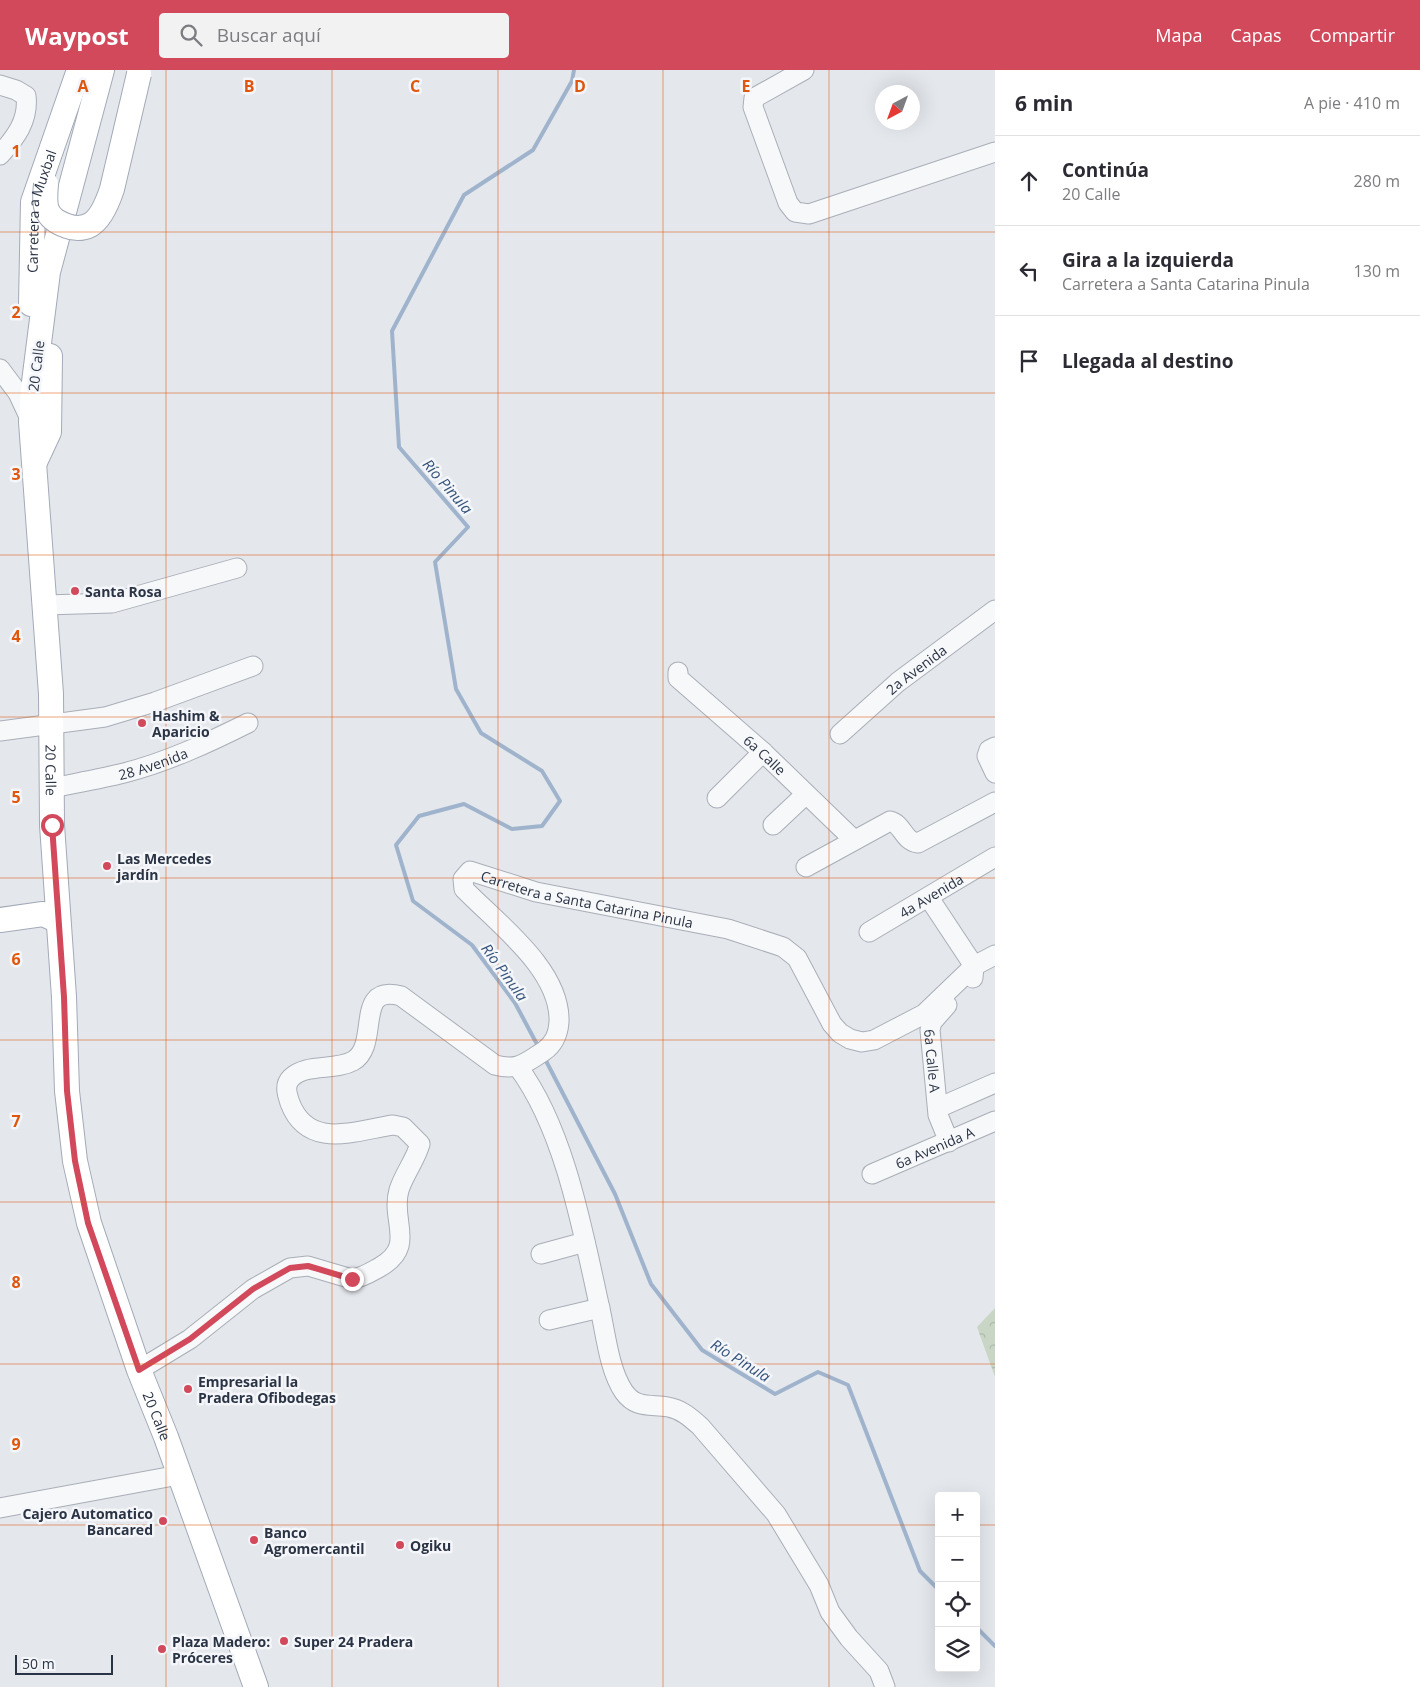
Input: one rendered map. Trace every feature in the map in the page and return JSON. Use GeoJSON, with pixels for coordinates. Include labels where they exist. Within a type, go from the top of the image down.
{"type":"FeatureCollection","features":[{"type":"Feature","properties":{"kind":"main road","name":"Carretera a Muxbal"},"geometry":{"type":"LineString","coordinates":[[37,358],[32,322],[33,202],[79,70]]}},
{"type":"Feature","properties":{"kind":"main road"},"geometry":{"type":"LineString","coordinates":[[89,70],[46,184],[44,199],[48,214],[54,222],[76,229],[91,224],[107,204],[140,70]]}},
{"type":"Feature","properties":{"kind":"main road","name":"20 Calle"},"geometry":{"type":"LineString","coordinates":[[102,70],[48,272],[33,390],[34,464],[45,605],[51,723],[56,895],[64,997],[67,1091],[75,1161],[88,1223],[139,1370],[256,1687]]}},
{"type":"Feature","properties":{"kind":"main road"},"geometry":{"type":"LineString","coordinates":[[34,464],[49,432],[53,303],[60,262],[87,153],[113,70]]}},
{"type":"Feature","properties":{"kind":"main road"},"geometry":{"type":"LineString","coordinates":[[0,910],[46,903],[56,895]]}},
{"type":"Feature","properties":{"kind":"main road"},"geometry":{"type":"LineString","coordinates":[[0,920],[43,914],[58,921]]}},
{"type":"Feature","properties":{"kind":"street"},"geometry":{"type":"LineString","coordinates":[[804,70],[762,91],[754,98],[753,107],[788,203],[795,212],[809,214],[995,152]]}},
{"type":"Feature","properties":{"kind":"street"},"geometry":{"type":"LineString","coordinates":[[0,85],[16,90],[26,96],[28,107],[21,127],[0,155]]}},
{"type":"Feature","properties":{"kind":"street"},"geometry":{"type":"LineString","coordinates":[[0,367],[20,378],[33,390]]}},
{"type":"Feature","properties":{"kind":"street"},"geometry":{"type":"LineString","coordinates":[[0,367],[18,393],[32,422]]}},
{"type":"Feature","properties":{"kind":"street"},"geometry":{"type":"LineString","coordinates":[[45,605],[112,603],[237,568]]}},
{"type":"Feature","properties":{"kind":"street","name":"2a Avenida"},"geometry":{"type":"LineString","coordinates":[[840,734],[898,682],[995,610]]}},
{"type":"Feature","properties":{"kind":"street"},"geometry":{"type":"LineString","coordinates":[[0,731],[51,723],[82,722],[105,717],[155,702],[253,666]]}},
{"type":"Feature","properties":{"kind":"street","name":"6a Calle"},"geometry":{"type":"LineString","coordinates":[[678,672],[678,678],[762,752],[853,839]]}},
{"type":"Feature","properties":{"kind":"street","name":"28 Avenida"},"geometry":{"type":"LineString","coordinates":[[52,788],[124,773],[150,765],[189,751],[248,723]]}},
{"type":"Feature","properties":{"kind":"street"},"geometry":{"type":"LineString","coordinates":[[991,750],[988,760],[995,773]]}},
{"type":"Feature","properties":{"kind":"street"},"geometry":{"type":"LineString","coordinates":[[717,798],[762,752]]}},
{"type":"Feature","properties":{"kind":"street"},"geometry":{"type":"LineString","coordinates":[[773,825],[806,794]]}},
{"type":"Feature","properties":{"kind":"street"},"geometry":{"type":"LineString","coordinates":[[806,867],[853,839],[890,821],[895,822],[906,839],[918,843],[995,802]]}},
{"type":"Feature","properties":{"kind":"street","name":"4a Avenida"},"geometry":{"type":"LineString","coordinates":[[868,932],[929,898],[933,893],[995,857]]}},
{"type":"Feature","properties":{"kind":"street","name":"Carretera a Santa Catarina Pinula"},"geometry":{"type":"LineString","coordinates":[[524,1064],[551,1046],[558,1032],[559,1018],[553,987],[546,973],[533,958],[464,889],[463,879],[470,871],[536,892],[728,929],[783,946],[797,958],[832,1024],[840,1033],[850,1039],[862,1042],[874,1040],[924,1014],[974,966]]}},
{"type":"Feature","properties":{"kind":"street"},"geometry":{"type":"LineString","coordinates":[[929,898],[974,966],[995,955]]}},
{"type":"Feature","properties":{"kind":"street","name":"6a Calle A"},"geometry":{"type":"LineString","coordinates":[[949,1142],[938,1115],[930,1030],[937,1014],[972,980],[974,966]]}},
{"type":"Feature","properties":{"kind":"street"},"geometry":{"type":"LineString","coordinates":[[139,1370],[190,1339],[253,1289],[290,1268],[308,1266],[352,1279],[359,1278],[385,1264],[398,1250],[401,1241],[398,1203],[399,1190],[420,1144],[403,1127],[393,1125],[329,1134],[312,1131],[298,1119],[286,1092],[290,1079],[300,1072],[340,1066],[354,1060],[367,1042],[371,1006],[377,998],[391,993],[401,996],[495,1065],[509,1069],[524,1064],[549,1119],[585,1242],[615,1371],[624,1392],[632,1401],[642,1406],[669,1407],[688,1415],[700,1426],[776,1514],[819,1585],[830,1612],[849,1638],[879,1671],[885,1687]]}},
{"type":"Feature","properties":{"kind":"street"},"geometry":{"type":"LineString","coordinates":[[938,1108],[995,1083]]}},
{"type":"Feature","properties":{"kind":"street","name":"6a Avenida A"},"geometry":{"type":"LineString","coordinates":[[872,1174],[949,1142],[995,1120]]}},
{"type":"Feature","properties":{"kind":"street"},"geometry":{"type":"LineString","coordinates":[[541,1254],[585,1242]]}},
{"type":"Feature","properties":{"kind":"street"},"geometry":{"type":"LineString","coordinates":[[549,1320],[600,1308]]}},
{"type":"Feature","properties":{"kind":"street"},"geometry":{"type":"LineString","coordinates":[[0,1508],[179,1475]]}},
{"type":"Feature","properties":{"kind":"green space"},"geometry":{"type":"Polygon","coordinates":[[[995,1308],[995,1377],[977,1327],[995,1308]]]}},
{"type":"Feature","properties":{"kind":"waterway","name":"Río Pinula"},"geometry":{"type":"LineString","coordinates":[[539,1048],[515,1003],[472,945],[413,901],[396,845],[419,816],[464,804],[512,829],[542,826],[560,801],[542,771],[481,733],[456,689],[435,562],[468,527],[399,447],[392,331],[464,195],[533,150],[572,81],[574,70]]}},
{"type":"Feature","properties":{"kind":"waterway","name":"Río Pinula"},"geometry":{"type":"LineString","coordinates":[[544,1057],[615,1194],[651,1284],[702,1350],[775,1394],[818,1372],[848,1385],[920,1571],[935,1586]]}},
{"type":"Feature","properties":{"kind":"waterway","name":"Río Pinula"},"geometry":{"type":"LineString","coordinates":[[980,1631],[995,1646]]}},
{"type":"Feature","properties":{"kind":"place","name":"Santa Rosa"},"geometry":{"type":"Point","coordinates":[75,591]}},
{"type":"Feature","properties":{"kind":"place","name":"Hashim & Aparicio"},"geometry":{"type":"Point","coordinates":[142,723]}},
{"type":"Feature","properties":{"kind":"place","name":"Las Mercedes jardín"},"geometry":{"type":"Point","coordinates":[107,866]}},
{"type":"Feature","properties":{"kind":"place","name":"Empresarial la Pradera Ofibodegas"},"geometry":{"type":"Point","coordinates":[188,1389]}},
{"type":"Feature","properties":{"kind":"place","name":"Cajero Automatico Bancared"},"geometry":{"type":"Point","coordinates":[163,1521]}},
{"type":"Feature","properties":{"kind":"place","name":"Banco Agromercantil"},"geometry":{"type":"Point","coordinates":[254,1540]}},
{"type":"Feature","properties":{"kind":"place","name":"Ogiku"},"geometry":{"type":"Point","coordinates":[400,1545]}},
{"type":"Feature","properties":{"kind":"place","name":"Super 24 Pradera"},"geometry":{"type":"Point","coordinates":[284,1641]}},
{"type":"Feature","properties":{"kind":"place","name":"Plaza Madero: Próceres"},"geometry":{"type":"Point","coordinates":[162,1649]}},
{"type":"Feature","properties":{"kind":"route"},"geometry":{"type":"LineString","coordinates":[[52,825],[64,997],[67,1091],[75,1161],[88,1223],[139,1370],[190,1339],[253,1289],[290,1268],[308,1266],[320,1268],[352,1279]]}}]}
